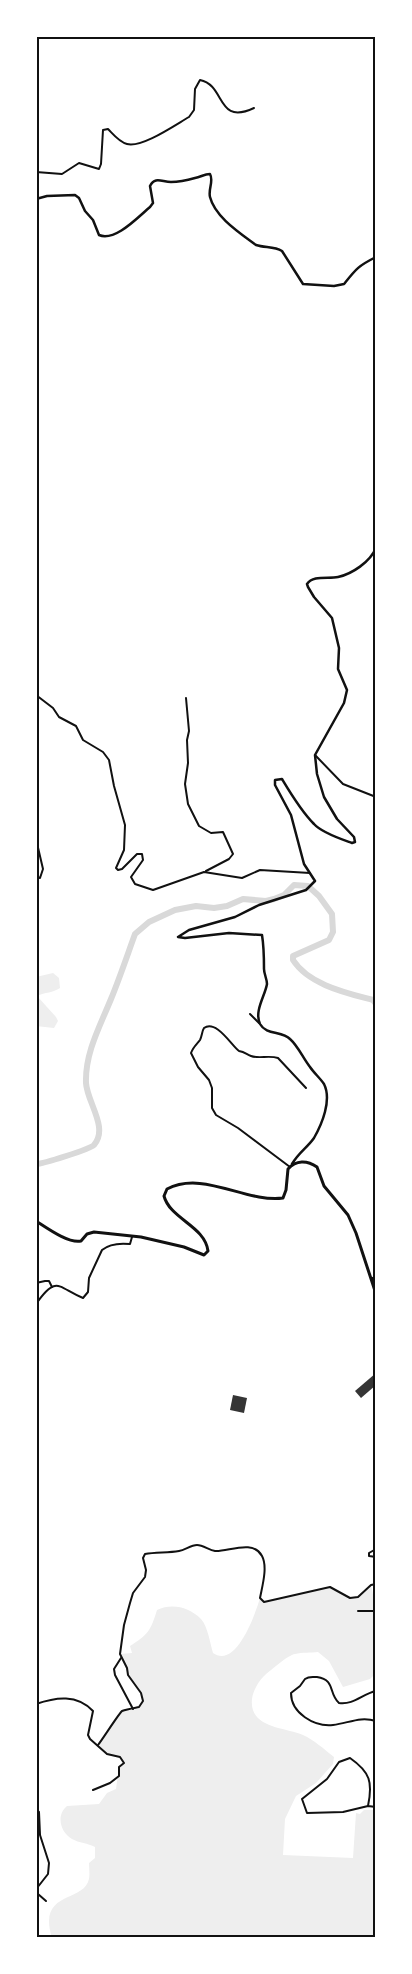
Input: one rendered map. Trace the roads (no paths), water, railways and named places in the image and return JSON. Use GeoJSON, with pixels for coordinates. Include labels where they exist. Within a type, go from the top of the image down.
{"type":"FeatureCollection","features":[{"type":"Feature","properties":{"kind":"highway"},"geometry":{"type":"LineString","coordinates":[[36,1221],[52,1232],[74,1241],[81,1241],[87,1234],[94,1232],[184,1247],[202,1255],[208,1251],[206,1242],[196,1230],[169,1206],[165,1200],[164,1193],[167,1189],[180,1185],[204,1184],[255,1196],[280,1198],[286,1194],[287,1172],[291,1166],[296,1162],[306,1162],[316,1167],[324,1186],[348,1215],[356,1233],[376,1294]]}},
{"type":"Feature","properties":{"kind":"street"},"geometry":{"type":"LineString","coordinates":[[36,172],[62,174],[79,163],[99,168],[101,164],[103,130],[108,129],[118,139],[127,144],[141,144],[189,117],[194,110],[195,89],[200,80],[210,84],[224,106],[232,112],[243,113],[254,108]]}},
{"type":"Feature","properties":{"kind":"street"},"geometry":{"type":"LineString","coordinates":[[36,199],[47,196],[76,195],[85,212],[93,220],[99,235],[108,237],[115,235],[150,207],[153,203],[150,186],[152,181],[157,179],[173,182],[210,174],[212,177],[209,193],[216,211],[256,245],[277,248],[282,251],[303,284],[334,286],[344,284],[360,264],[376,257]]}},
{"type":"Feature","properties":{"kind":"street"},"geometry":{"type":"LineString","coordinates":[[260,1024],[259,1013],[267,982],[264,971],[265,954],[262,935],[229,933],[180,938],[178,935],[235,917],[259,905],[306,890],[315,881],[304,864],[291,815],[274,785],[275,780],[282,779],[295,800],[318,828],[352,843],[356,840],[337,819],[320,788],[315,755],[342,708],[347,690],[338,668],[339,648],[332,618],[314,597],[307,584],[312,579],[338,577],[352,572],[372,556],[376,548]]}},
{"type":"Feature","properties":{"kind":"street"},"geometry":{"type":"LineString","coordinates":[[36,695],[53,708],[59,717],[76,726],[83,740],[103,752],[109,760],[125,824],[124,850],[116,866],[117,869],[122,869],[137,854],[142,854],[143,860],[131,877],[135,884],[153,890],[204,872],[229,859],[233,854],[223,832],[211,833],[199,826],[188,804],[188,792],[185,784],[189,731],[186,698]]}},
{"type":"Feature","properties":{"kind":"street"},"geometry":{"type":"LineString","coordinates":[[315,755],[343,784],[376,797]]}},
{"type":"Feature","properties":{"kind":"street"},"geometry":{"type":"LineString","coordinates":[[36,839],[42,869],[40,878],[36,877]]}},
{"type":"Feature","properties":{"kind":"street"},"geometry":{"type":"LineString","coordinates":[[204,872],[242,878],[260,870],[310,873]]}},
{"type":"Feature","properties":{"kind":"street"},"geometry":{"type":"LineString","coordinates":[[250,1014],[266,1030],[285,1034],[292,1041],[323,1083],[327,1093],[326,1107],[318,1130],[312,1140],[300,1151],[291,1166],[238,1128],[216,1115],[212,1108],[212,1088],[209,1080],[198,1067],[191,1053],[205,1028],[212,1027],[220,1030],[239,1051],[245,1052],[252,1057],[272,1056],[278,1058],[306,1088]]}},
{"type":"Feature","properties":{"kind":"street"},"geometry":{"type":"LineString","coordinates":[[36,1304],[44,1293],[52,1287],[62,1286],[83,1298],[88,1292],[89,1278],[98,1257],[105,1247],[121,1243],[130,1244],[132,1237]]}},
{"type":"Feature","properties":{"kind":"street"},"geometry":{"type":"LineString","coordinates":[[369,1274],[376,1284]]}},
{"type":"Feature","properties":{"kind":"street"},"geometry":{"type":"LineString","coordinates":[[36,1283],[49,1282],[52,1287]]}},
{"type":"Feature","properties":{"kind":"street"},"geometry":{"type":"LineString","coordinates":[[98,1745],[121,1712],[139,1707],[143,1701],[141,1693],[128,1676],[127,1668],[120,1654],[124,1625],[130,1603],[134,1593],[145,1577],[144,1554],[182,1551],[199,1545],[219,1552],[243,1547],[256,1551],[262,1556],[264,1568],[260,1598],[264,1602],[330,1587],[350,1598],[358,1598],[371,1585],[376,1584]]}},
{"type":"Feature","properties":{"kind":"street"},"geometry":{"type":"LineString","coordinates":[[376,1549],[369,1553],[369,1556],[376,1557]]}},
{"type":"Feature","properties":{"kind":"street"},"geometry":{"type":"LineString","coordinates":[[358,1611],[376,1611]]}},
{"type":"Feature","properties":{"kind":"street"},"geometry":{"type":"LineString","coordinates":[[121,1658],[114,1669],[115,1675],[133,1709]]}},
{"type":"Feature","properties":{"kind":"street"},"geometry":{"type":"LineString","coordinates":[[376,1691],[369,1692],[352,1702],[339,1703],[336,1701],[329,1682],[323,1678],[308,1677],[291,1693],[291,1699],[293,1707],[307,1720],[332,1725],[362,1718],[376,1722]]}},
{"type":"Feature","properties":{"kind":"street"},"geometry":{"type":"LineString","coordinates":[[36,1704],[51,1699],[64,1698],[80,1701],[93,1711],[88,1735],[90,1739],[107,1754],[120,1757],[124,1763],[119,1767],[119,1776],[110,1783],[93,1790]]}},
{"type":"Feature","properties":{"kind":"street"},"geometry":{"type":"LineString","coordinates":[[368,1806],[371,1785],[368,1775],[361,1765],[350,1758],[339,1762],[327,1779],[302,1799],[307,1813],[343,1812],[368,1806],[376,1807]]}},
{"type":"Feature","properties":{"kind":"street"},"geometry":{"type":"LineString","coordinates":[[36,1809],[39,1812],[40,1835],[49,1863],[48,1874],[37,1888],[38,1894],[46,1901]]}},
{"type":"Feature","properties":{"kind":"waterway"},"geometry":{"type":"LineString","coordinates":[[36,1164],[84,1150],[94,1145],[98,1138],[98,1123],[86,1083],[88,1061],[94,1040],[135,934],[149,922],[175,910],[196,906],[214,908],[227,906],[243,899],[266,901],[284,895],[294,885],[308,886],[319,896],[332,914],[333,932],[329,940],[293,956],[293,960],[300,969],[318,982],[340,991],[373,1000],[376,1004]]}}]}
